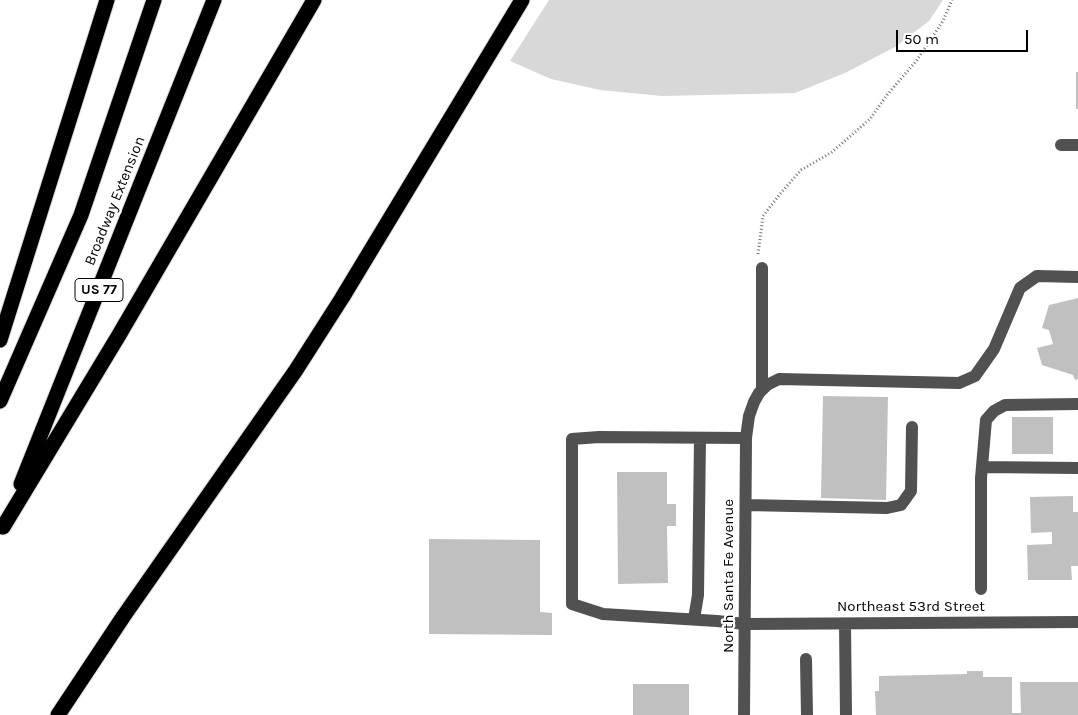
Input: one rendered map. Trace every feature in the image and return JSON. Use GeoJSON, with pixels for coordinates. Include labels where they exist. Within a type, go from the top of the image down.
{"type":"FeatureCollection","features":[{"type":"Feature","properties":{"kind":"highway"},"geometry":{"type":"LineString","coordinates":[[0,340],[108,0]]}},
{"type":"Feature","properties":{"kind":"highway","name":"Broadway Extension"},"geometry":{"type":"LineString","coordinates":[[0,401],[81,215],[154,0]]}},
{"type":"Feature","properties":{"kind":"highway","name":"Broadway Extension"},"geometry":{"type":"LineString","coordinates":[[2,531],[214,0]]}},
{"type":"Feature","properties":{"kind":"highway"},"geometry":{"type":"LineString","coordinates":[[2,531],[119,335],[314,0]]}},
{"type":"Feature","properties":{"kind":"highway"},"geometry":{"type":"LineString","coordinates":[[58,715],[128,609],[296,370],[452,118],[522,0]]}},
{"type":"Feature","properties":{"kind":"street"},"geometry":{"type":"LineString","coordinates":[[1061,145],[1078,145]]}},
{"type":"Feature","properties":{"kind":"street"},"geometry":{"type":"LineString","coordinates":[[760,262],[762,390]]}},
{"type":"Feature","properties":{"kind":"street"},"geometry":{"type":"LineString","coordinates":[[762,390],[779,379],[959,383],[975,376],[994,349],[1020,288],[1038,276],[1078,277]]}},
{"type":"Feature","properties":{"kind":"street","name":"North Santa Fe Avenue"},"geometry":{"type":"LineString","coordinates":[[744,715],[746,438],[749,416],[754,402],[762,390]]}},
{"type":"Feature","properties":{"kind":"street"},"geometry":{"type":"LineString","coordinates":[[981,589],[982,467],[986,420],[994,411],[1005,405],[1078,404]]}},
{"type":"Feature","properties":{"kind":"street"},"geometry":{"type":"LineString","coordinates":[[746,505],[887,508],[900,505],[911,491],[912,427]]}},
{"type":"Feature","properties":{"kind":"street"},"geometry":{"type":"LineString","coordinates":[[694,619],[698,594],[700,438],[746,438]]}},
{"type":"Feature","properties":{"kind":"street","name":"Northeast 53rd Street"},"geometry":{"type":"LineString","coordinates":[[700,438],[572,439],[572,604],[603,614],[745,624],[1078,622]]}},
{"type":"Feature","properties":{"kind":"street"},"geometry":{"type":"LineString","coordinates":[[982,467],[1078,468]]}},
{"type":"Feature","properties":{"kind":"street"},"geometry":{"type":"LineString","coordinates":[[845,624],[846,715]]}},
{"type":"Feature","properties":{"kind":"street"},"geometry":{"type":"LineString","coordinates":[[806,659],[806,715]]}},
{"type":"Feature","properties":{"kind":"path"},"geometry":{"type":"LineString","coordinates":[[760,262],[763,216],[801,170],[832,152],[870,119],[887,95],[917,60],[943,21],[952,0]]}},
{"type":"Feature","properties":{"kind":"shaded area"},"geometry":{"type":"Polygon","coordinates":[[[549,0],[943,0],[929,21],[895,47],[845,73],[795,93],[662,96],[600,90],[551,79],[510,61],[549,0]]]}},
{"type":"Feature","properties":{"kind":"building"},"geometry":{"type":"Polygon","coordinates":[[[1076,72],[1078,72],[1078,109],[1076,109],[1076,72]]]}},
{"type":"Feature","properties":{"kind":"building"},"geometry":{"type":"Polygon","coordinates":[[[1078,298],[1078,379],[1075,380],[1073,375],[1042,365],[1037,348],[1053,344],[1049,330],[1042,328],[1049,305],[1078,298]]]}},
{"type":"Feature","properties":{"kind":"building"},"geometry":{"type":"Polygon","coordinates":[[[823,396],[888,397],[886,500],[821,498],[823,396]]]}},
{"type":"Feature","properties":{"kind":"building"},"geometry":{"type":"Polygon","coordinates":[[[1012,417],[1053,417],[1053,454],[1012,454],[1012,417]]]}},
{"type":"Feature","properties":{"kind":"building"},"geometry":{"type":"Polygon","coordinates":[[[617,472],[667,472],[667,504],[676,504],[676,526],[667,526],[668,583],[618,584],[617,472]]]}},
{"type":"Feature","properties":{"kind":"building"},"geometry":{"type":"Polygon","coordinates":[[[1073,496],[1073,512],[1078,512],[1078,566],[1071,566],[1072,580],[1028,580],[1027,545],[1052,544],[1052,532],[1031,533],[1030,497],[1073,496]]]}},
{"type":"Feature","properties":{"kind":"building"},"geometry":{"type":"Polygon","coordinates":[[[429,539],[540,540],[540,612],[552,613],[552,635],[429,634],[429,539]]]}},
{"type":"Feature","properties":{"kind":"building"},"geometry":{"type":"Polygon","coordinates":[[[967,671],[983,671],[983,677],[1012,677],[1012,713],[1021,713],[1020,682],[1078,682],[1078,715],[876,715],[875,691],[879,691],[879,676],[967,674],[967,671]]]}},
{"type":"Feature","properties":{"kind":"building"},"geometry":{"type":"Polygon","coordinates":[[[633,684],[689,684],[689,715],[633,715],[633,684]]]}}]}
